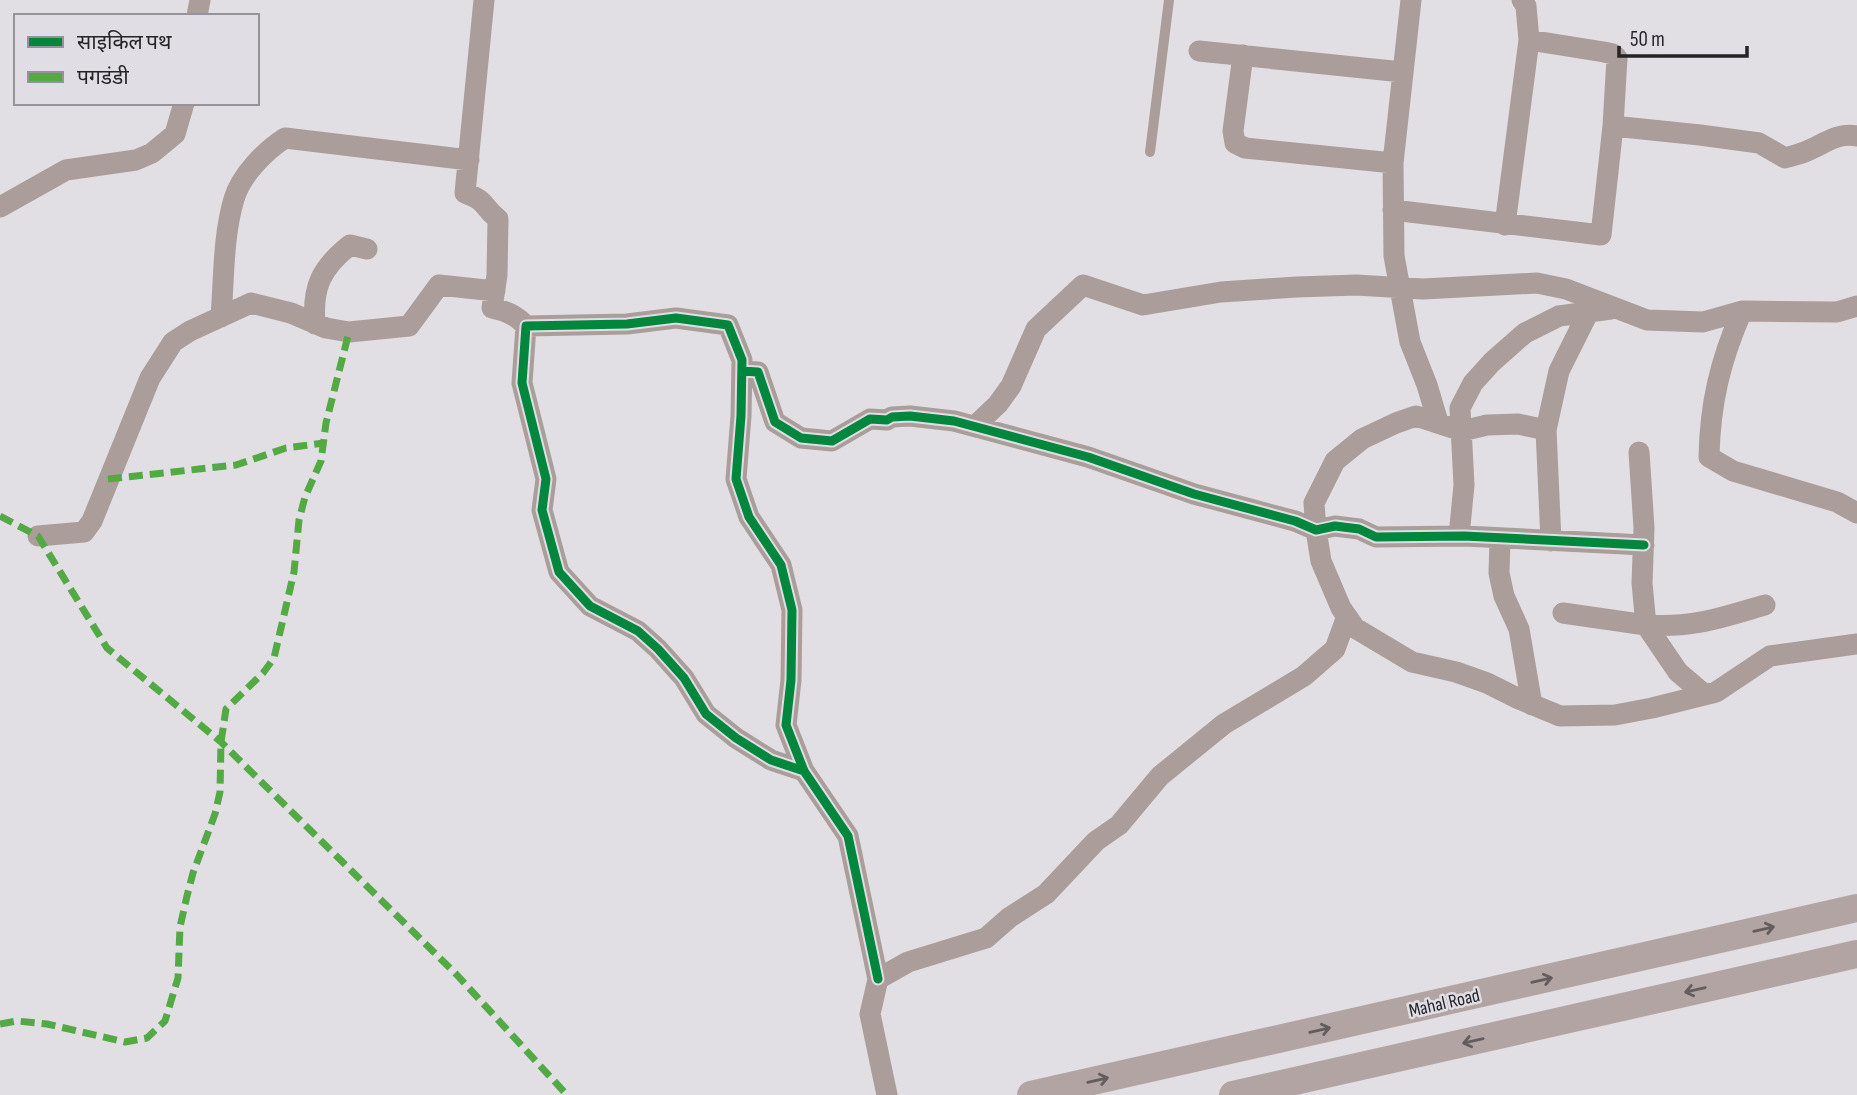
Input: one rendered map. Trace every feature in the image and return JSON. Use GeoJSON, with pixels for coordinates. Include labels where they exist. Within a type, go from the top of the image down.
{"type":"FeatureCollection","features":[{"type":"Feature","properties":{"kind":"main road","name":"Mahal Road"},"geometry":{"type":"LineString","coordinates":[[1031,1095],[1857,908]]}},
{"type":"Feature","properties":{"kind":"main road"},"geometry":{"type":"LineString","coordinates":[[1233,1095],[1857,954]]}},
{"type":"Feature","properties":{"kind":"street"},"geometry":{"type":"LineString","coordinates":[[484,0],[465,194],[479,198],[498,219],[492,308],[518,317],[526,326],[522,383],[546,479],[542,510],[559,572],[590,606],[638,631],[658,649],[684,678],[706,714],[736,738],[771,760],[804,771]]}},
{"type":"Feature","properties":{"kind":"street"},"geometry":{"type":"LineString","coordinates":[[1411,0],[1392,163],[1394,256],[1410,342],[1438,422]]}},
{"type":"Feature","properties":{"kind":"street"},"geometry":{"type":"LineString","coordinates":[[1505,225],[1529,40],[1526,6],[1522,0]]}},
{"type":"Feature","properties":{"kind":"street"},"geometry":{"type":"LineString","coordinates":[[1393,210],[1601,235],[1618,64],[1613,54],[1529,40]]}},
{"type":"Feature","properties":{"kind":"street"},"geometry":{"type":"LineString","coordinates":[[1199,51],[1402,72]]}},
{"type":"Feature","properties":{"kind":"street"},"geometry":{"type":"LineString","coordinates":[[1243,55],[1233,131],[1235,143],[1245,148],[1392,163]]}},
{"type":"Feature","properties":{"kind":"street"},"geometry":{"type":"LineString","coordinates":[[0,207],[66,170],[136,160],[152,153],[175,134],[183,105]]}},
{"type":"Feature","properties":{"kind":"street"},"geometry":{"type":"LineString","coordinates":[[1613,126],[1759,143],[1784,158],[1807,152],[1827,140],[1848,134],[1857,136]]}},
{"type":"Feature","properties":{"kind":"street"},"geometry":{"type":"LineString","coordinates":[[220,317],[234,197],[267,150],[285,138],[469,160]]}},
{"type":"Feature","properties":{"kind":"street"},"geometry":{"type":"LineString","coordinates":[[315,324],[313,305],[317,282],[334,257],[350,245],[367,249]]}},
{"type":"Feature","properties":{"kind":"street"},"geometry":{"type":"LineString","coordinates":[[976,425],[998,404],[1011,386],[1036,329],[1083,285],[1143,305],[1234,291],[1356,285],[1423,289],[1537,283],[1566,289],[1647,320],[1703,322],[1742,311],[1837,312],[1857,306]]}},
{"type":"Feature","properties":{"kind":"street"},"geometry":{"type":"LineString","coordinates":[[38,536],[84,532],[92,521],[150,378],[173,342],[190,331],[251,303],[349,332],[409,326],[439,285],[495,291]]}},
{"type":"Feature","properties":{"kind":"street"},"geometry":{"type":"LineString","coordinates":[[1459,536],[1464,485],[1460,408],[1473,383],[1525,333],[1559,316],[1615,308]]}},
{"type":"Feature","properties":{"kind":"street"},"geometry":{"type":"LineString","coordinates":[[1742,311],[1730,339],[1714,393],[1709,457],[1732,471],[1837,502],[1857,513]]}},
{"type":"Feature","properties":{"kind":"street"},"geometry":{"type":"LineString","coordinates":[[1551,541],[1546,430],[1559,371],[1588,313]]}},
{"type":"Feature","properties":{"kind":"street"},"geometry":{"type":"LineString","coordinates":[[526,326],[626,324],[676,318],[728,325],[742,360],[736,479],[749,517],[781,565],[792,610],[791,680],[786,725],[804,771],[848,836],[878,979],[870,1014],[887,1095]]}},
{"type":"Feature","properties":{"kind":"street"},"geometry":{"type":"LineString","coordinates":[[742,371],[758,372],[775,422],[801,439],[832,441],[870,419],[887,420],[910,416],[976,425],[1017,439],[1088,457],[1194,494],[1295,521],[1316,530],[1335,526],[1359,529],[1376,537],[1459,536],[1644,545]]}},
{"type":"Feature","properties":{"kind":"street"},"geometry":{"type":"LineString","coordinates":[[1546,430],[1518,424],[1487,425],[1462,431],[1416,416],[1362,439],[1335,461],[1314,503],[1316,530],[1321,561],[1346,616],[1355,628],[1412,662],[1456,671],[1487,682],[1560,716],[1615,715],[1704,695],[1716,692],[1770,656],[1857,644]]}},
{"type":"Feature","properties":{"kind":"street"},"geometry":{"type":"LineString","coordinates":[[1639,453],[1644,545],[1642,583],[1646,625],[1678,672],[1704,695]]}},
{"type":"Feature","properties":{"kind":"street"},"geometry":{"type":"LineString","coordinates":[[1500,539],[1499,573],[1504,596],[1519,629],[1532,705]]}},
{"type":"Feature","properties":{"kind":"street"},"geometry":{"type":"LineString","coordinates":[[1563,613],[1646,625],[1694,625],[1765,605]]}},
{"type":"Feature","properties":{"kind":"street"},"geometry":{"type":"LineString","coordinates":[[878,979],[908,961],[986,938],[1010,917],[1046,894],[1096,841],[1119,825],[1160,776],[1224,724],[1304,676],[1335,649],[1346,616]]}},
{"type":"Feature","properties":{"kind":"lane"},"geometry":{"type":"LineString","coordinates":[[1150,152],[1169,0]]}},
{"type":"Feature","properties":{"kind":"marked path"},"geometry":{"type":"LineString","coordinates":[[0,1024],[17,1021],[47,1024],[125,1042],[147,1038],[165,1021],[178,978],[180,927],[187,896],[220,792],[221,742],[226,709],[263,673],[274,658],[294,572],[299,520],[305,497],[321,461],[326,423],[349,332]]}},
{"type":"Feature","properties":{"kind":"marked path"},"geometry":{"type":"LineString","coordinates":[[108,479],[236,465],[286,448],[324,443]]}},
{"type":"Feature","properties":{"kind":"marked path"},"geometry":{"type":"LineString","coordinates":[[0,516],[38,536],[107,648],[221,742],[456,974],[567,1095]]}},
{"type":"Feature","properties":{"kind":"cycle path"},"geometry":{"type":"LineString","coordinates":[[804,771],[771,760],[736,738],[706,714],[684,678],[658,649],[638,631],[590,606],[559,572],[542,510],[546,479],[522,383],[526,326],[627,324],[676,318],[728,325],[742,360],[736,479],[749,517],[781,565],[792,610],[791,680],[786,725],[804,771],[848,836],[878,979]]}},
{"type":"Feature","properties":{"kind":"cycle path"},"geometry":{"type":"LineString","coordinates":[[742,371],[758,372],[775,422],[801,438],[832,441],[870,419],[887,420],[910,416],[954,421],[1088,457],[1194,494],[1295,521],[1316,530],[1335,526],[1359,529],[1376,537],[1464,536],[1644,545]]}}]}
